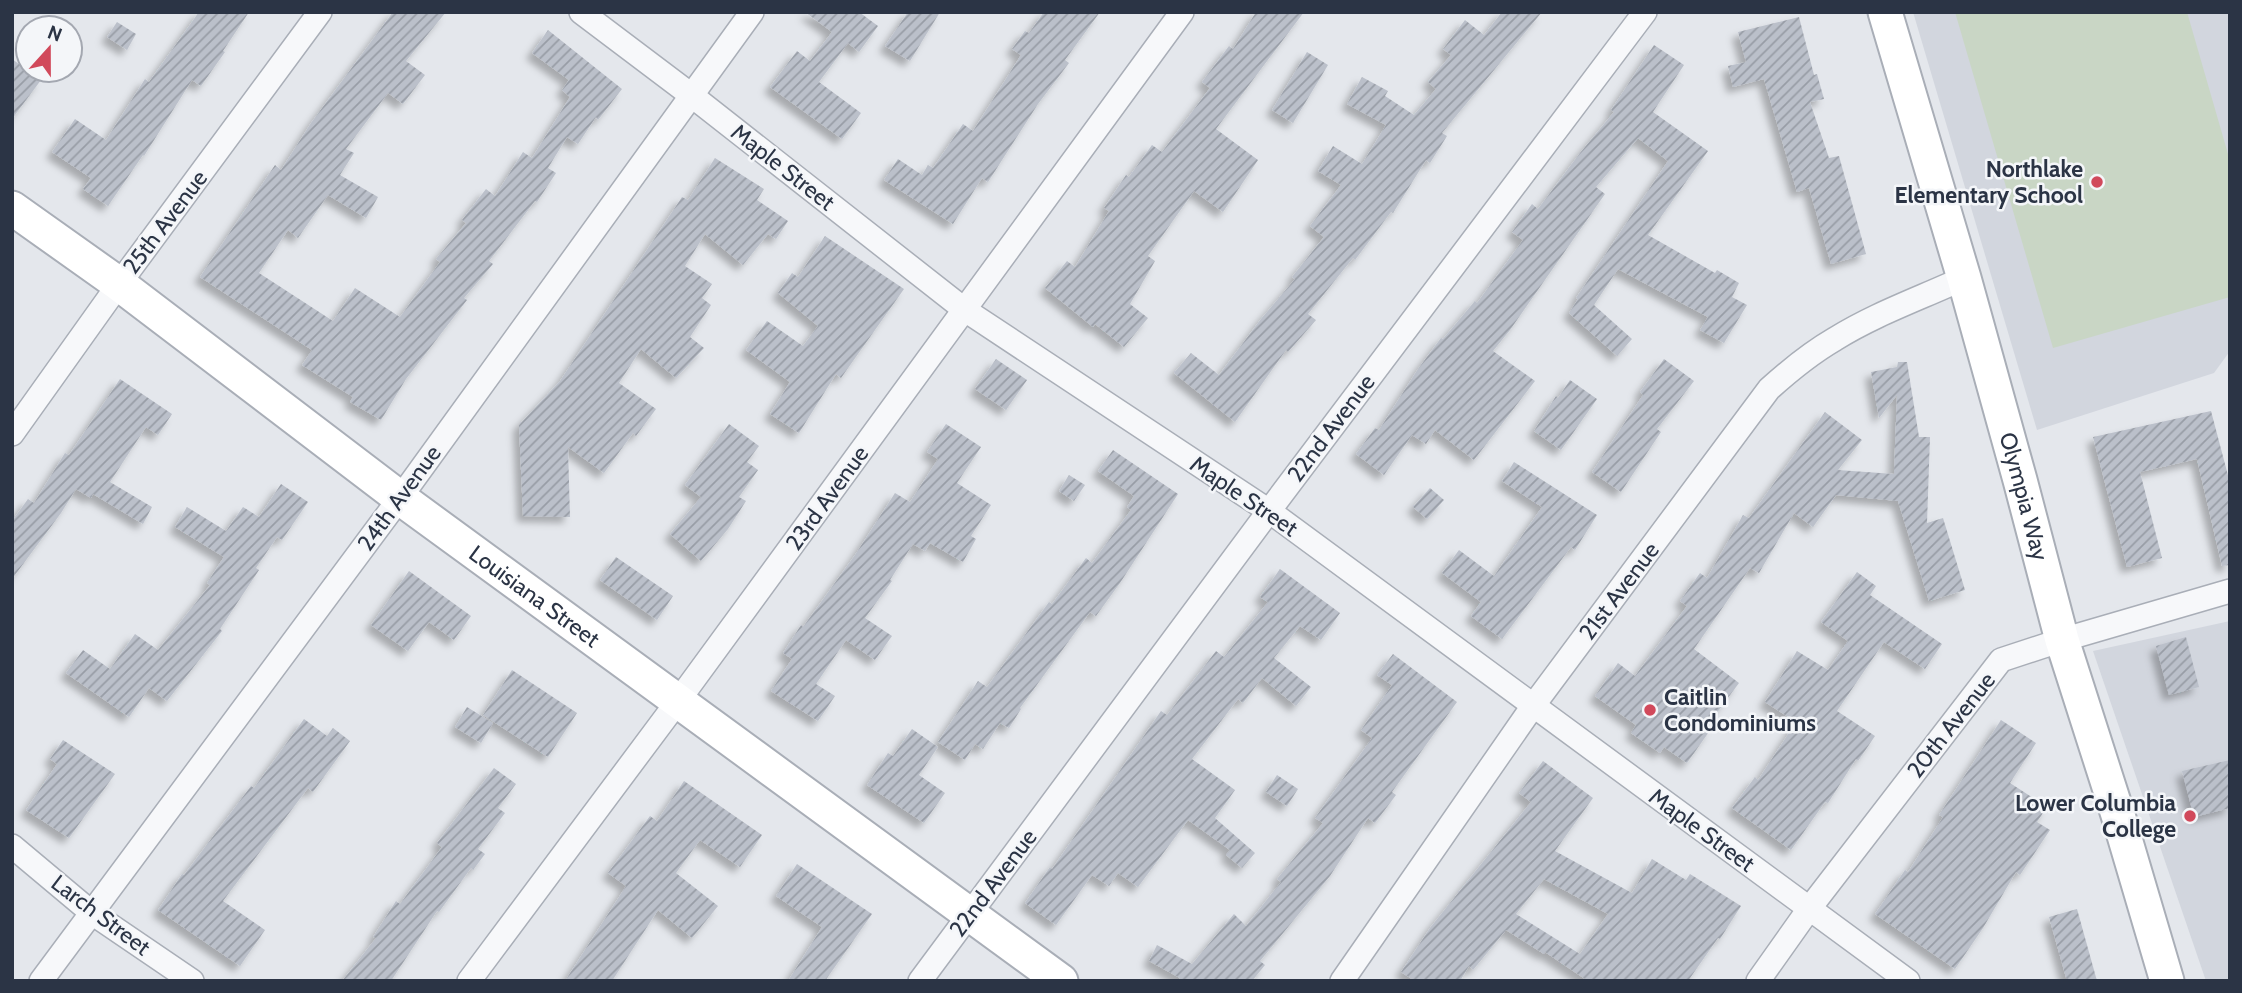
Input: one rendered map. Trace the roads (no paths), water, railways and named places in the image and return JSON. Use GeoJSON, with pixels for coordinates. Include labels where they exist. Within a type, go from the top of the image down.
{"type":"FeatureCollection","features":[{"type":"Feature","properties":{"kind":"street","name":"25th Avenue"},"geometry":{"type":"LineString","coordinates":[[12,434],[320,12]]}},
{"type":"Feature","properties":{"kind":"street","name":"Maple Street"},"geometry":{"type":"LineString","coordinates":[[581,12],[965,310],[1269,511],[1908,981]]}},
{"type":"Feature","properties":{"kind":"street","name":"24th Avenue"},"geometry":{"type":"LineString","coordinates":[[41,981],[400,498],[752,12]]}},
{"type":"Feature","properties":{"kind":"street","name":"23rd Avenue"},"geometry":{"type":"LineString","coordinates":[[469,981],[678,701],[1182,12]]}},
{"type":"Feature","properties":{"kind":"street","name":"22nd Avenue"},"geometry":{"type":"LineString","coordinates":[[920,981],[1644,12]]}},
{"type":"Feature","properties":{"kind":"street","name":"Olympia Way"},"geometry":{"type":"LineString","coordinates":[[1885,12],[1964,278],[2062,640],[2167,981]]}},
{"type":"Feature","properties":{"kind":"street","name":"Louisiana Street"},"geometry":{"type":"LineString","coordinates":[[12,208],[119,284],[400,498],[1061,981]]}},
{"type":"Feature","properties":{"kind":"street","name":"21st Avenue"},"geometry":{"type":"LineString","coordinates":[[1342,981],[1533,706],[1769,389],[1797,364],[1835,338],[1964,278]]}},
{"type":"Feature","properties":{"kind":"street","name":"20th Avenue"},"geometry":{"type":"LineString","coordinates":[[1758,981],[1809,909],[2001,660],[2230,591]]}},
{"type":"Feature","properties":{"kind":"street","name":"Larch Street"},"geometry":{"type":"LineString","coordinates":[[12,846],[92,912],[192,981]]}},
{"type":"Feature","properties":{"kind":"place","name":"Northlake Elementary School"},"geometry":{"type":"Point","coordinates":[2097,182]}},
{"type":"Feature","properties":{"kind":"place","name":"Caitlin Condominiums"},"geometry":{"type":"Point","coordinates":[1650,710]}},
{"type":"Feature","properties":{"kind":"place","name":"Lower Columbia College"},"geometry":{"type":"Point","coordinates":[2190,816]}}]}
